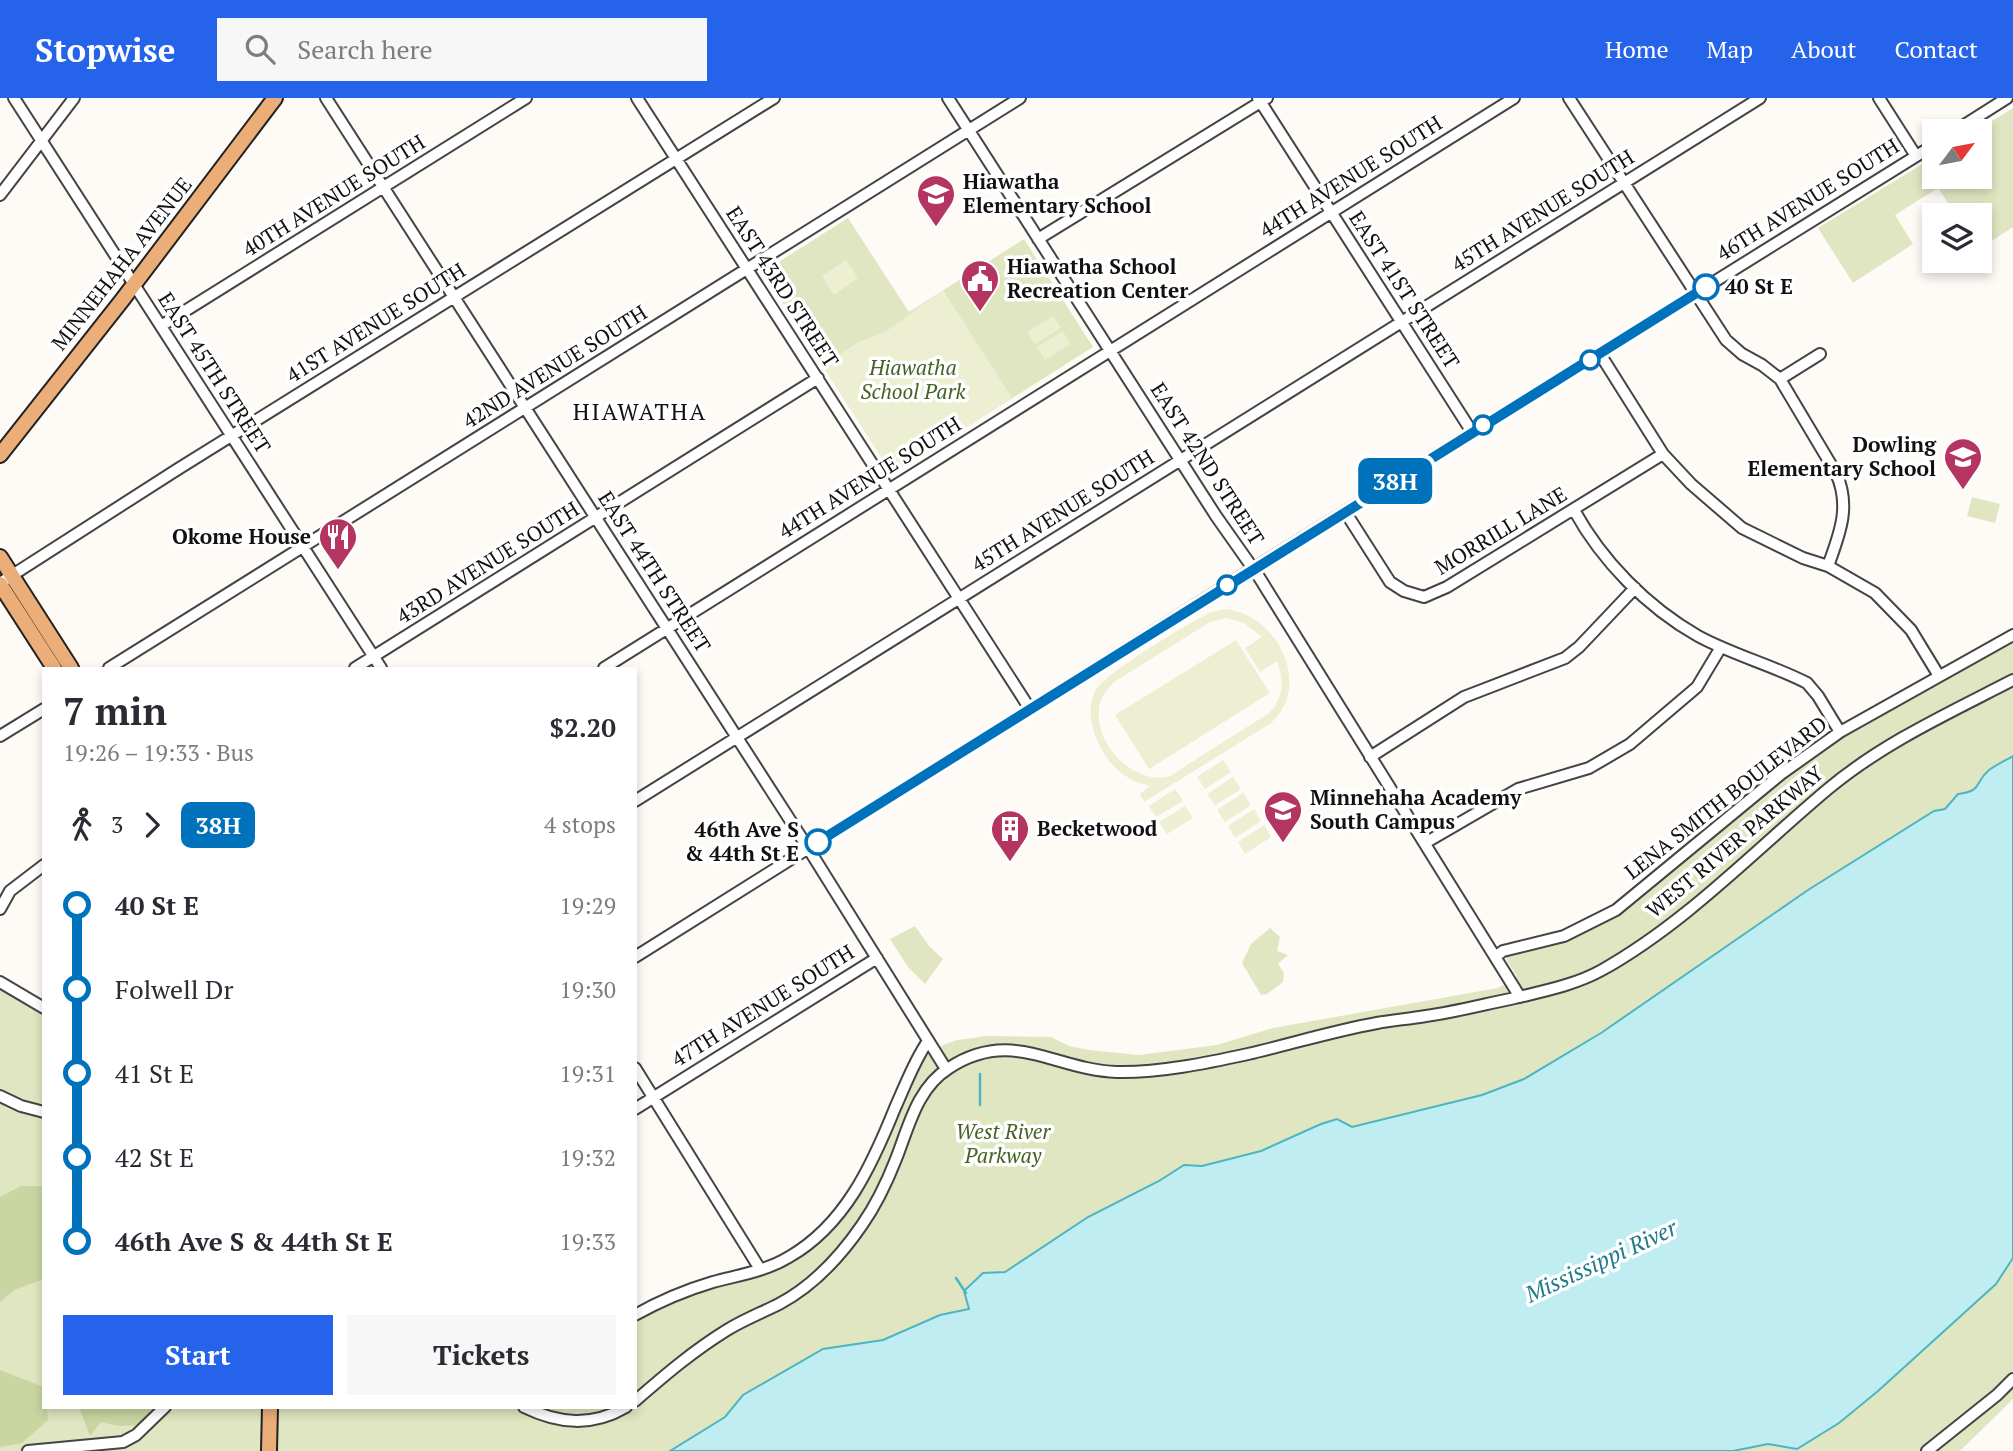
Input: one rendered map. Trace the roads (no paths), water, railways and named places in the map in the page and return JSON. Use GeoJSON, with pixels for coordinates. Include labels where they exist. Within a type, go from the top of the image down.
{"type":"FeatureCollection","features":[{"type":"Feature","properties":{"kind":"main road","name":"MINNEHAHA AVENUE"},"geometry":{"type":"LineString","coordinates":[[0,455],[275,98]]}},
{"type":"Feature","properties":{"kind":"main road"},"geometry":{"type":"LineString","coordinates":[[0,557],[4,581],[53,667]]}},
{"type":"Feature","properties":{"kind":"main road"},"geometry":{"type":"LineString","coordinates":[[4,581],[70,667]]}},
{"type":"Feature","properties":{"kind":"main road"},"geometry":{"type":"LineString","coordinates":[[269,1451],[270,1409]]}},
{"type":"Feature","properties":{"kind":"street","name":"EAST 45TH STREET"},"geometry":{"type":"LineString","coordinates":[[14,98],[380,667]]}},
{"type":"Feature","properties":{"kind":"street"},"geometry":{"type":"LineString","coordinates":[[0,195],[74,98]]}},
{"type":"Feature","properties":{"kind":"street","name":"EAST 44TH STREET"},"geometry":{"type":"LineString","coordinates":[[326,98],[808,848],[946,1069]]}},
{"type":"Feature","properties":{"kind":"street","name":"40TH AVENUE SOUTH"},"geometry":{"type":"LineString","coordinates":[[161,326],[526,98]]}},
{"type":"Feature","properties":{"kind":"street","name":"EAST 43RD STREET"},"geometry":{"type":"LineString","coordinates":[[637,98],[1030,709]]}},
{"type":"Feature","properties":{"kind":"street","name":"41ST AVENUE SOUTH"},"geometry":{"type":"LineString","coordinates":[[4,581],[774,98]]}},
{"type":"Feature","properties":{"kind":"street","name":"EAST 42ND STREET"},"geometry":{"type":"LineString","coordinates":[[948,98],[1253,569],[1520,997]]}},
{"type":"Feature","properties":{"kind":"street","name":"42ND AVENUE SOUTH"},"geometry":{"type":"LineString","coordinates":[[111,667],[1020,98]]}},
{"type":"Feature","properties":{"kind":"street","name":"44TH AVENUE SOUTH"},"geometry":{"type":"LineString","coordinates":[[606,667],[1514,98]]}},
{"type":"Feature","properties":{"kind":"street"},"geometry":{"type":"LineString","coordinates":[[1569,98],[1726,340],[1780,379],[1842,487],[1843,522],[1828,566]]}},
{"type":"Feature","properties":{"kind":"street","name":"45TH AVENUE SOUTH"},"geometry":{"type":"LineString","coordinates":[[637,800],[1760,98]]}},
{"type":"Feature","properties":{"kind":"street"},"geometry":{"type":"LineString","coordinates":[[1879,98],[1916,156]]}},
{"type":"Feature","properties":{"kind":"street"},"geometry":{"type":"LineString","coordinates":[[1974,119],[2007,98]]}},
{"type":"Feature","properties":{"kind":"street"},"geometry":{"type":"LineString","coordinates":[[1038,239],[1262,99]]}},
{"type":"Feature","properties":{"kind":"street","name":"EAST 41ST STREET"},"geometry":{"type":"LineString","coordinates":[[1262,99],[1472,432]]}},
{"type":"Feature","properties":{"kind":"street","name":"46TH AVENUE SOUTH"},"geometry":{"type":"LineString","coordinates":[[637,956],[1922,152]]}},
{"type":"Feature","properties":{"kind":"street"},"geometry":{"type":"LineString","coordinates":[[1600,354],[1663,454],[1691,484],[1742,528],[1803,558],[1828,566],[1875,593],[1911,630],[1939,676]]}},
{"type":"Feature","properties":{"kind":"street"},"geometry":{"type":"LineString","coordinates":[[1780,379],[1820,354]]}},
{"type":"Feature","properties":{"kind":"street","name":"43RD AVENUE SOUTH"},"geometry":{"type":"LineString","coordinates":[[357,667],[818,378]]}},
{"type":"Feature","properties":{"kind":"street","name":"MORRILL LANE"},"geometry":{"type":"LineString","coordinates":[[1346,513],[1390,582],[1404,591],[1424,597],[1447,587],[1663,454]]}},
{"type":"Feature","properties":{"kind":"street"},"geometry":{"type":"LineString","coordinates":[[1574,510],[1589,536],[1635,588],[1697,635],[1807,684],[1818,696],[1840,732]]}},
{"type":"Feature","properties":{"kind":"street"},"geometry":{"type":"LineString","coordinates":[[1370,757],[1464,697],[1565,658],[1579,647],[1635,588]]}},
{"type":"Feature","properties":{"kind":"street","name":"LENA SMITH BOULEVARD"},"geometry":{"type":"LineString","coordinates":[[1495,957],[1503,951],[1564,936],[1616,910],[1781,774],[1840,732],[2013,635]]}},
{"type":"Feature","properties":{"kind":"street"},"geometry":{"type":"LineString","coordinates":[[1425,843],[1518,789],[1590,768],[1630,744],[1697,687],[1721,647]]}},
{"type":"Feature","properties":{"kind":"street","name":"WEST RIVER PARKWAY"},"geometry":{"type":"LineString","coordinates":[[637,1399],[699,1348],[732,1327],[789,1298],[833,1263],[864,1223],[882,1192],[920,1097],[946,1069],[975,1055],[1008,1050],[1023,1050],[1086,1068],[1117,1072],[1175,1066],[1248,1054],[1336,1031],[1468,1009],[1587,977],[1625,955],[1720,884],[1828,789],[1876,754],[2013,680]]}},
{"type":"Feature","properties":{"kind":"street"},"geometry":{"type":"LineString","coordinates":[[0,736],[42,710]]}},
{"type":"Feature","properties":{"kind":"street"},"geometry":{"type":"LineString","coordinates":[[0,909],[10,891],[42,867]]}},
{"type":"Feature","properties":{"kind":"street","name":"47TH AVENUE SOUTH"},"geometry":{"type":"LineString","coordinates":[[637,1108],[877,958]]}},
{"type":"Feature","properties":{"kind":"street"},"geometry":{"type":"LineString","coordinates":[[0,982],[42,1007]]}},
{"type":"Feature","properties":{"kind":"street"},"geometry":{"type":"LineString","coordinates":[[637,1314],[686,1290],[760,1269],[805,1248],[838,1215],[853,1194],[879,1147],[908,1077],[929,1041]]}},
{"type":"Feature","properties":{"kind":"street"},"geometry":{"type":"LineString","coordinates":[[637,1071],[760,1269]]}},
{"type":"Feature","properties":{"kind":"street"},"geometry":{"type":"LineString","coordinates":[[0,1096],[42,1111]]}},
{"type":"Feature","properties":{"kind":"street"},"geometry":{"type":"LineString","coordinates":[[1927,1451],[2013,1379]]}},
{"type":"Feature","properties":{"kind":"street"},"geometry":{"type":"LineString","coordinates":[[28,1451],[123,1442],[136,1436],[163,1409]]}},
{"type":"Feature","properties":{"kind":"street"},"geometry":{"type":"LineString","coordinates":[[529,1409],[559,1420],[581,1422],[614,1415],[623,1409]]}},
{"type":"Feature","properties":{"kind":"water","name":"Mississippi River"},"geometry":{"type":"Polygon","coordinates":[[[2013,756],[2013,1258],[1996,1284],[1878,1391],[1839,1423],[1797,1449],[1768,1444],[1733,1451],[670,1451],[725,1417],[743,1395],[823,1349],[883,1340],[940,1315],[969,1309],[964,1291],[983,1273],[1005,1272],[1088,1217],[1159,1181],[1184,1165],[1202,1166],[1261,1151],[1337,1119],[1352,1127],[1482,1095],[1524,1079],[1601,1033],[1808,890],[1934,811],[1945,809],[1958,794],[1975,789],[1988,771],[2013,756]]]}},
{"type":"Feature","properties":{"kind":"waterway"},"geometry":{"type":"LineString","coordinates":[[980,1074],[980,1105]]}},
{"type":"Feature","properties":{"kind":"waterway"},"geometry":{"type":"LineString","coordinates":[[956,1278],[966,1293]]}},
{"type":"Feature","properties":{"kind":"place","name":"Hiawatha Elementary School"},"geometry":{"type":"Point","coordinates":[936,228]}},
{"type":"Feature","properties":{"kind":"place","name":"40 St E"},"geometry":{"type":"Point","coordinates":[1706,287]}},
{"type":"Feature","properties":{"kind":"place","name":"Hiawatha School Recreation Center"},"geometry":{"type":"Point","coordinates":[980,313]}},
{"type":"Feature","properties":{"kind":"place","name":"Dowling Elementary School"},"geometry":{"type":"Point","coordinates":[1963,491]}},
{"type":"Feature","properties":{"kind":"place","name":"Okome House"},"geometry":{"type":"Point","coordinates":[338,571]}},
{"type":"Feature","properties":{"kind":"place","name":"46th Ave S & 44th St E"},"geometry":{"type":"Point","coordinates":[818,842]}},
{"type":"Feature","properties":{"kind":"place","name":"Minnehaha Academy South Campus"},"geometry":{"type":"Point","coordinates":[1283,844]}},
{"type":"Feature","properties":{"kind":"place","name":"Becketwood"},"geometry":{"type":"Point","coordinates":[1010,863]}},
{"type":"Feature","properties":{"kind":"district","name":"HIAWATHA"},"geometry":{"type":"Point","coordinates":[640,412]}},
{"type":"Feature","properties":{"kind":"park label","name":"Hiawatha School Park"},"geometry":{"type":"Point","coordinates":[913,380]}},
{"type":"Feature","properties":{"kind":"park label","name":"West River Parkway"},"geometry":{"type":"Point","coordinates":[1003,1144]}}]}
